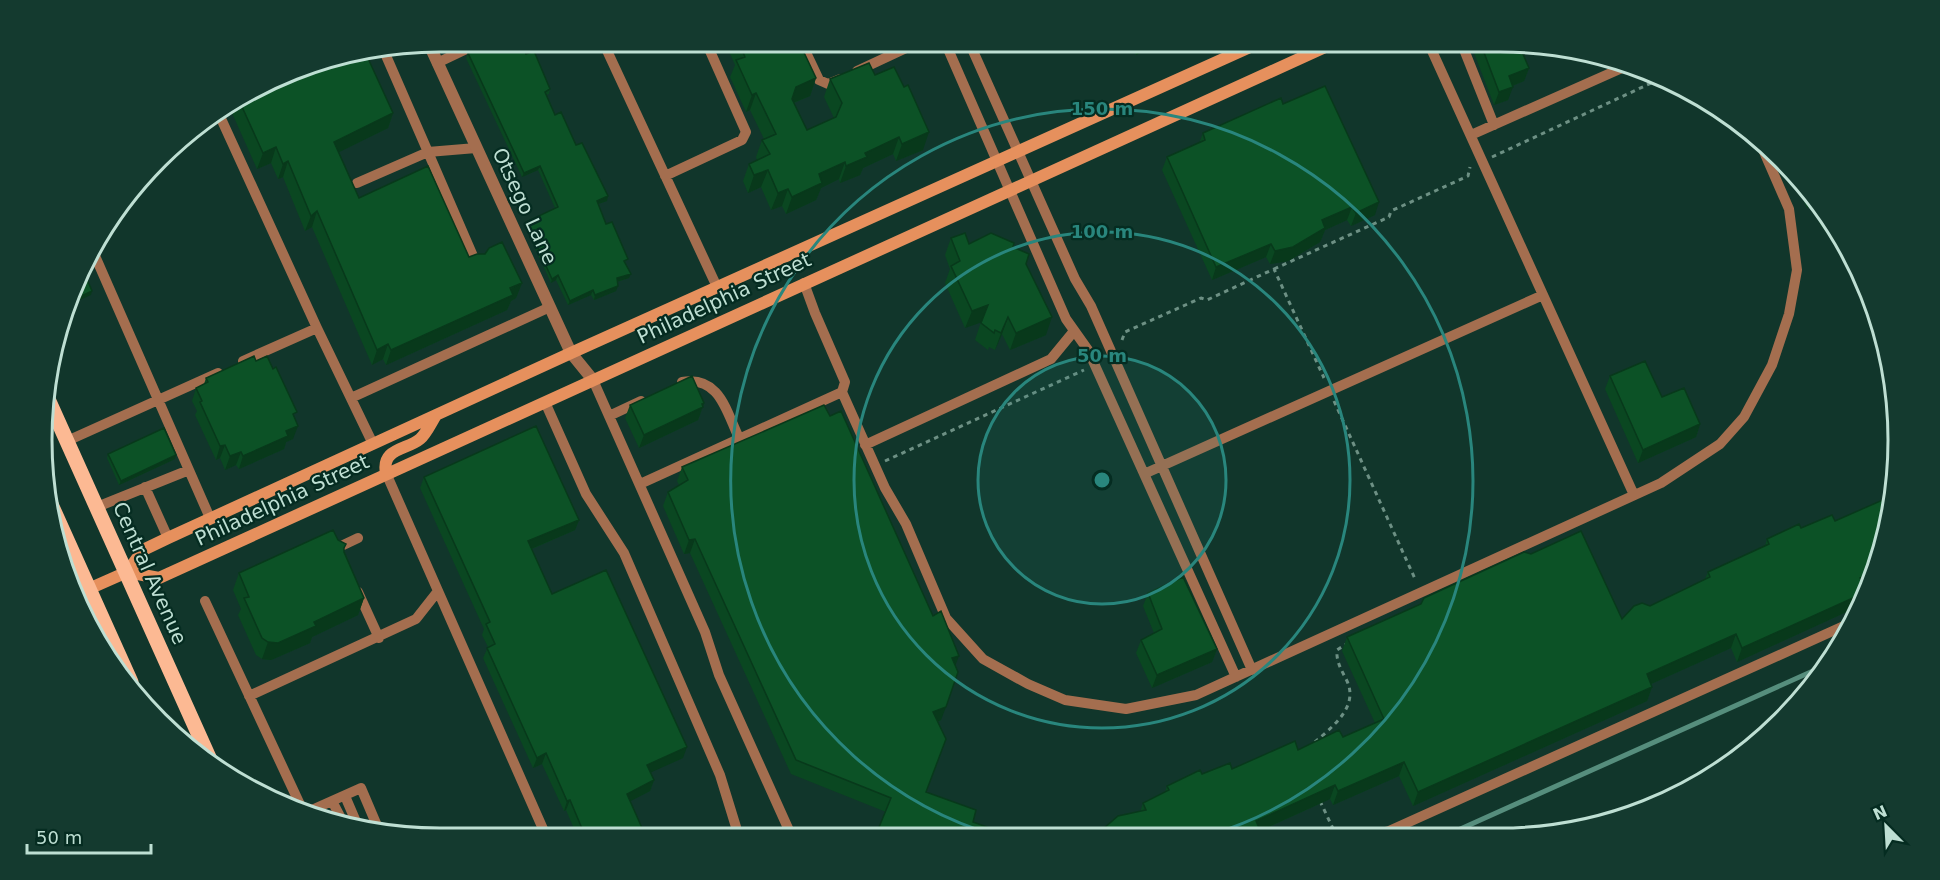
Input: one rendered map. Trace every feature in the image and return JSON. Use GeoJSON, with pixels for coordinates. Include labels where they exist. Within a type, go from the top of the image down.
{"type":"FeatureCollection","features":[{"type":"Feature","properties":{"kind":"main road","name":"Philadelphia Street"},"geometry":{"type":"LineString","coordinates":[[83,591],[127,572],[142,550],[571,353],[1239,52]]}},
{"type":"Feature","properties":{"kind":"main road","name":"Philadelphia Street"},"geometry":{"type":"LineString","coordinates":[[127,572],[159,578],[1314,52]]}},
{"type":"Feature","properties":{"kind":"main road","name":"Central Avenue"},"geometry":{"type":"LineString","coordinates":[[54,411],[205,747]]}},
{"type":"Feature","properties":{"kind":"main road"},"geometry":{"type":"LineString","coordinates":[[386,473],[388,458],[395,451],[420,439],[437,414]]}},
{"type":"Feature","properties":{"kind":"street","name":"Otsego Lane"},"geometry":{"type":"LineString","coordinates":[[432,52],[571,353],[592,380]]}},
{"type":"Feature","properties":{"kind":"lane"},"geometry":{"type":"LineString","coordinates":[[437,63],[461,52]]}},
{"type":"Feature","properties":{"kind":"lane"},"geometry":{"type":"LineString","coordinates":[[608,52],[717,287]]}},
{"type":"Feature","properties":{"kind":"lane"},"geometry":{"type":"LineString","coordinates":[[665,176],[742,140],[746,132],[710,52]]}},
{"type":"Feature","properties":{"kind":"lane"},"geometry":{"type":"LineString","coordinates":[[806,52],[819,80],[828,84],[897,52]]}},
{"type":"Feature","properties":{"kind":"lane"},"geometry":{"type":"LineString","coordinates":[[949,52],[1066,319],[1088,350],[1236,677]]}},
{"type":"Feature","properties":{"kind":"lane"},"geometry":{"type":"LineString","coordinates":[[974,52],[1075,279],[1091,306],[1252,670]]}},
{"type":"Feature","properties":{"kind":"lane"},"geometry":{"type":"LineString","coordinates":[[1433,52],[1634,495]]}},
{"type":"Feature","properties":{"kind":"lane"},"geometry":{"type":"LineString","coordinates":[[1465,52],[1494,125]]}},
{"type":"Feature","properties":{"kind":"lane"},"geometry":{"type":"LineString","coordinates":[[386,56],[476,263]]}},
{"type":"Feature","properties":{"kind":"lane"},"geometry":{"type":"LineString","coordinates":[[1471,135],[1616,71]]}},
{"type":"Feature","properties":{"kind":"lane"},"geometry":{"type":"LineString","coordinates":[[222,120],[373,444]]}},
{"type":"Feature","properties":{"kind":"lane"},"geometry":{"type":"LineString","coordinates":[[357,183],[428,152],[476,148]]}},
{"type":"Feature","properties":{"kind":"lane"},"geometry":{"type":"LineString","coordinates":[[804,283],[845,382],[842,393],[885,488],[906,524],[946,618],[983,659],[1028,684],[1065,700],[1126,709],[1196,695],[1661,483],[1720,444],[1744,417],[1772,365],[1790,314],[1797,270],[1789,209],[1768,160]]}},
{"type":"Feature","properties":{"kind":"lane"},"geometry":{"type":"LineString","coordinates":[[97,260],[210,519]]}},
{"type":"Feature","properties":{"kind":"lane"},"geometry":{"type":"LineString","coordinates":[[1144,474],[1543,295]]}},
{"type":"Feature","properties":{"kind":"lane"},"geometry":{"type":"LineString","coordinates":[[351,398],[550,307]]}},
{"type":"Feature","properties":{"kind":"lane"},"geometry":{"type":"LineString","coordinates":[[68,441],[317,328]]}},
{"type":"Feature","properties":{"kind":"lane"},"geometry":{"type":"LineString","coordinates":[[865,445],[1051,359],[1074,331]]}},
{"type":"Feature","properties":{"kind":"lane"},"geometry":{"type":"LineString","coordinates":[[592,380],[705,632],[718,675],[788,828]]}},
{"type":"Feature","properties":{"kind":"lane"},"geometry":{"type":"LineString","coordinates":[[673,387],[684,382],[697,381],[710,386],[718,393],[739,438]]}},
{"type":"Feature","properties":{"kind":"lane"},"geometry":{"type":"LineString","coordinates":[[640,483],[842,393]]}},
{"type":"Feature","properties":{"kind":"lane"},"geometry":{"type":"LineString","coordinates":[[609,416],[651,396]]}},
{"type":"Feature","properties":{"kind":"lane"},"geometry":{"type":"LineString","coordinates":[[545,402],[586,494],[624,554],[720,775],[735,828]]}},
{"type":"Feature","properties":{"kind":"lane"},"geometry":{"type":"LineString","coordinates":[[97,507],[189,470]]}},
{"type":"Feature","properties":{"kind":"lane"},"geometry":{"type":"LineString","coordinates":[[386,473],[543,828]]}},
{"type":"Feature","properties":{"kind":"lane"},"geometry":{"type":"LineString","coordinates":[[145,488],[168,538]]}},
{"type":"Feature","properties":{"kind":"lane"},"geometry":{"type":"LineString","coordinates":[[340,554],[337,548],[358,538]]}},
{"type":"Feature","properties":{"kind":"lane"},"geometry":{"type":"LineString","coordinates":[[355,586],[379,638]]}},
{"type":"Feature","properties":{"kind":"lane"},"geometry":{"type":"LineString","coordinates":[[249,696],[416,619],[438,591]]}},
{"type":"Feature","properties":{"kind":"lane"},"geometry":{"type":"LineString","coordinates":[[205,601],[298,800]]}},
{"type":"Feature","properties":{"kind":"lane"},"geometry":{"type":"LineString","coordinates":[[1396,828],[1839,628]]}},
{"type":"Feature","properties":{"kind":"lane"},"geometry":{"type":"LineString","coordinates":[[317,808],[361,789],[375,822]]}},
{"type":"Feature","properties":{"kind":"lane"},"geometry":{"type":"LineString","coordinates":[[345,796],[354,818]]}},
{"type":"Feature","properties":{"kind":"lane"},"geometry":{"type":"LineString","coordinates":[[332,801],[339,814]]}},
{"type":"Feature","properties":{"kind":"path"},"geometry":{"type":"LineString","coordinates":[[1113,356],[1126,350],[1122,341],[1125,332],[1201,298],[1207,300],[1389,217],[1391,211],[1468,176],[1469,167],[1651,83]]}},
{"type":"Feature","properties":{"kind":"path"},"geometry":{"type":"LineString","coordinates":[[1275,269],[1421,592]]}},
{"type":"Feature","properties":{"kind":"path"},"geometry":{"type":"LineString","coordinates":[[874,465],[1095,365]]}},
{"type":"Feature","properties":{"kind":"path"},"geometry":{"type":"LineString","coordinates":[[1312,744],[1335,725],[1349,705],[1351,690],[1336,658],[1337,650],[1354,640]]}},
{"type":"Feature","properties":{"kind":"path"},"geometry":{"type":"LineString","coordinates":[[1318,796],[1333,828]]}},
{"type":"Feature","properties":{"kind":"building"},"geometry":{"type":"Polygon","coordinates":[[[525,52],[526,54],[534,52],[550,89],[545,92],[555,115],[561,112],[576,145],[582,143],[608,196],[597,201],[606,224],[612,222],[628,259],[624,261],[631,274],[617,278],[618,286],[595,295],[593,290],[570,301],[558,275],[552,279],[526,222],[558,207],[540,166],[524,173],[468,53],[525,52]]]}},
{"type":"Feature","properties":{"kind":"building"},"geometry":{"type":"Polygon","coordinates":[[[743,52],[804,52],[816,78],[796,87],[792,99],[807,130],[836,117],[842,103],[830,79],[869,63],[875,75],[894,67],[904,87],[908,85],[929,132],[902,144],[899,137],[865,153],[867,157],[846,166],[845,162],[819,174],[822,183],[792,197],[788,189],[778,193],[768,170],[754,175],[749,164],[770,154],[762,140],[776,134],[756,93],[752,95],[736,60],[745,57],[743,52]]]}},
{"type":"Feature","properties":{"kind":"building"},"geometry":{"type":"Polygon","coordinates":[[[1484,52],[1522,53],[1529,68],[1509,76],[1513,87],[1499,92],[1484,52]]]}},
{"type":"Feature","properties":{"kind":"building"},"geometry":{"type":"Polygon","coordinates":[[[368,59],[393,113],[334,142],[359,198],[428,166],[469,257],[485,254],[489,248],[502,242],[522,283],[510,288],[513,295],[391,350],[388,344],[377,350],[317,211],[311,216],[288,161],[283,164],[276,147],[263,153],[242,107],[269,92],[315,73],[368,59]]]}},
{"type":"Feature","properties":{"kind":"building"},"geometry":{"type":"Polygon","coordinates":[[[1325,86],[1379,202],[1356,213],[1352,207],[1322,220],[1325,228],[1293,247],[1275,251],[1271,244],[1216,267],[1167,157],[1205,140],[1203,133],[1281,98],[1283,104],[1325,86]]]}},
{"type":"Feature","properties":{"kind":"building"},"geometry":{"type":"Polygon","coordinates":[[[965,233],[969,244],[991,233],[1014,243],[1013,247],[1029,254],[1026,264],[1052,317],[1016,333],[1008,317],[1001,333],[995,330],[994,333],[981,323],[988,305],[972,311],[951,266],[960,261],[951,238],[965,233]]]}},
{"type":"Feature","properties":{"kind":"building"},"geometry":{"type":"Polygon","coordinates":[[[87,280],[92,291],[80,297],[87,280]]]}},
{"type":"Feature","properties":{"kind":"building"},"geometry":{"type":"Polygon","coordinates":[[[254,356],[256,361],[267,356],[273,369],[276,367],[297,412],[293,414],[298,426],[286,431],[288,436],[243,456],[241,452],[230,456],[225,445],[220,446],[196,388],[208,382],[206,378],[254,356]]]}},
{"type":"Feature","properties":{"kind":"building"},"geometry":{"type":"Polygon","coordinates":[[[1645,361],[1662,397],[1684,388],[1700,424],[1643,450],[1610,376],[1645,361]]]}},
{"type":"Feature","properties":{"kind":"building"},"geometry":{"type":"Polygon","coordinates":[[[692,376],[704,403],[703,407],[644,435],[630,405],[692,376]]]}},
{"type":"Feature","properties":{"kind":"building"},"geometry":{"type":"Polygon","coordinates":[[[824,405],[830,416],[841,411],[933,616],[941,611],[959,656],[952,658],[958,672],[946,707],[933,712],[946,739],[926,792],[976,810],[973,822],[990,828],[879,828],[891,798],[796,760],[695,539],[689,540],[668,492],[688,480],[682,467],[824,405]]]}},
{"type":"Feature","properties":{"kind":"building"},"geometry":{"type":"Polygon","coordinates":[[[536,426],[579,520],[528,541],[552,594],[606,570],[687,747],[647,765],[654,780],[627,794],[642,828],[582,828],[546,753],[537,758],[487,648],[495,644],[486,624],[490,622],[424,477],[536,426]]]}},
{"type":"Feature","properties":{"kind":"building"},"geometry":{"type":"Polygon","coordinates":[[[164,428],[176,455],[121,481],[108,454],[164,428]]]}},
{"type":"Feature","properties":{"kind":"building"},"geometry":{"type":"Polygon","coordinates":[[[1883,500],[1867,565],[1854,598],[1742,648],[1736,634],[1647,674],[1652,687],[1418,792],[1404,762],[1338,791],[1335,785],[1256,821],[1259,828],[1104,828],[1118,816],[1146,810],[1143,803],[1169,790],[1167,786],[1200,770],[1202,774],[1230,763],[1232,769],[1295,741],[1298,750],[1339,730],[1343,737],[1384,719],[1347,637],[1421,604],[1424,598],[1524,552],[1531,554],[1581,531],[1622,619],[1634,606],[1642,603],[1650,606],[1710,577],[1708,572],[1769,544],[1767,539],[1799,524],[1801,528],[1832,515],[1835,521],[1883,500]]]}},
{"type":"Feature","properties":{"kind":"building"},"geometry":{"type":"Polygon","coordinates":[[[333,530],[338,540],[346,544],[344,552],[364,598],[314,622],[316,626],[278,643],[268,642],[262,638],[244,598],[249,597],[239,573],[333,530]]]}},
{"type":"Feature","properties":{"kind":"building"},"geometry":{"type":"Polygon","coordinates":[[[1183,577],[1217,649],[1157,675],[1141,640],[1162,629],[1148,593],[1183,577]]]}},
{"type":"Feature","properties":{"kind":"waterway"},"geometry":{"type":"LineString","coordinates":[[1463,828],[1810,672]]}}]}
